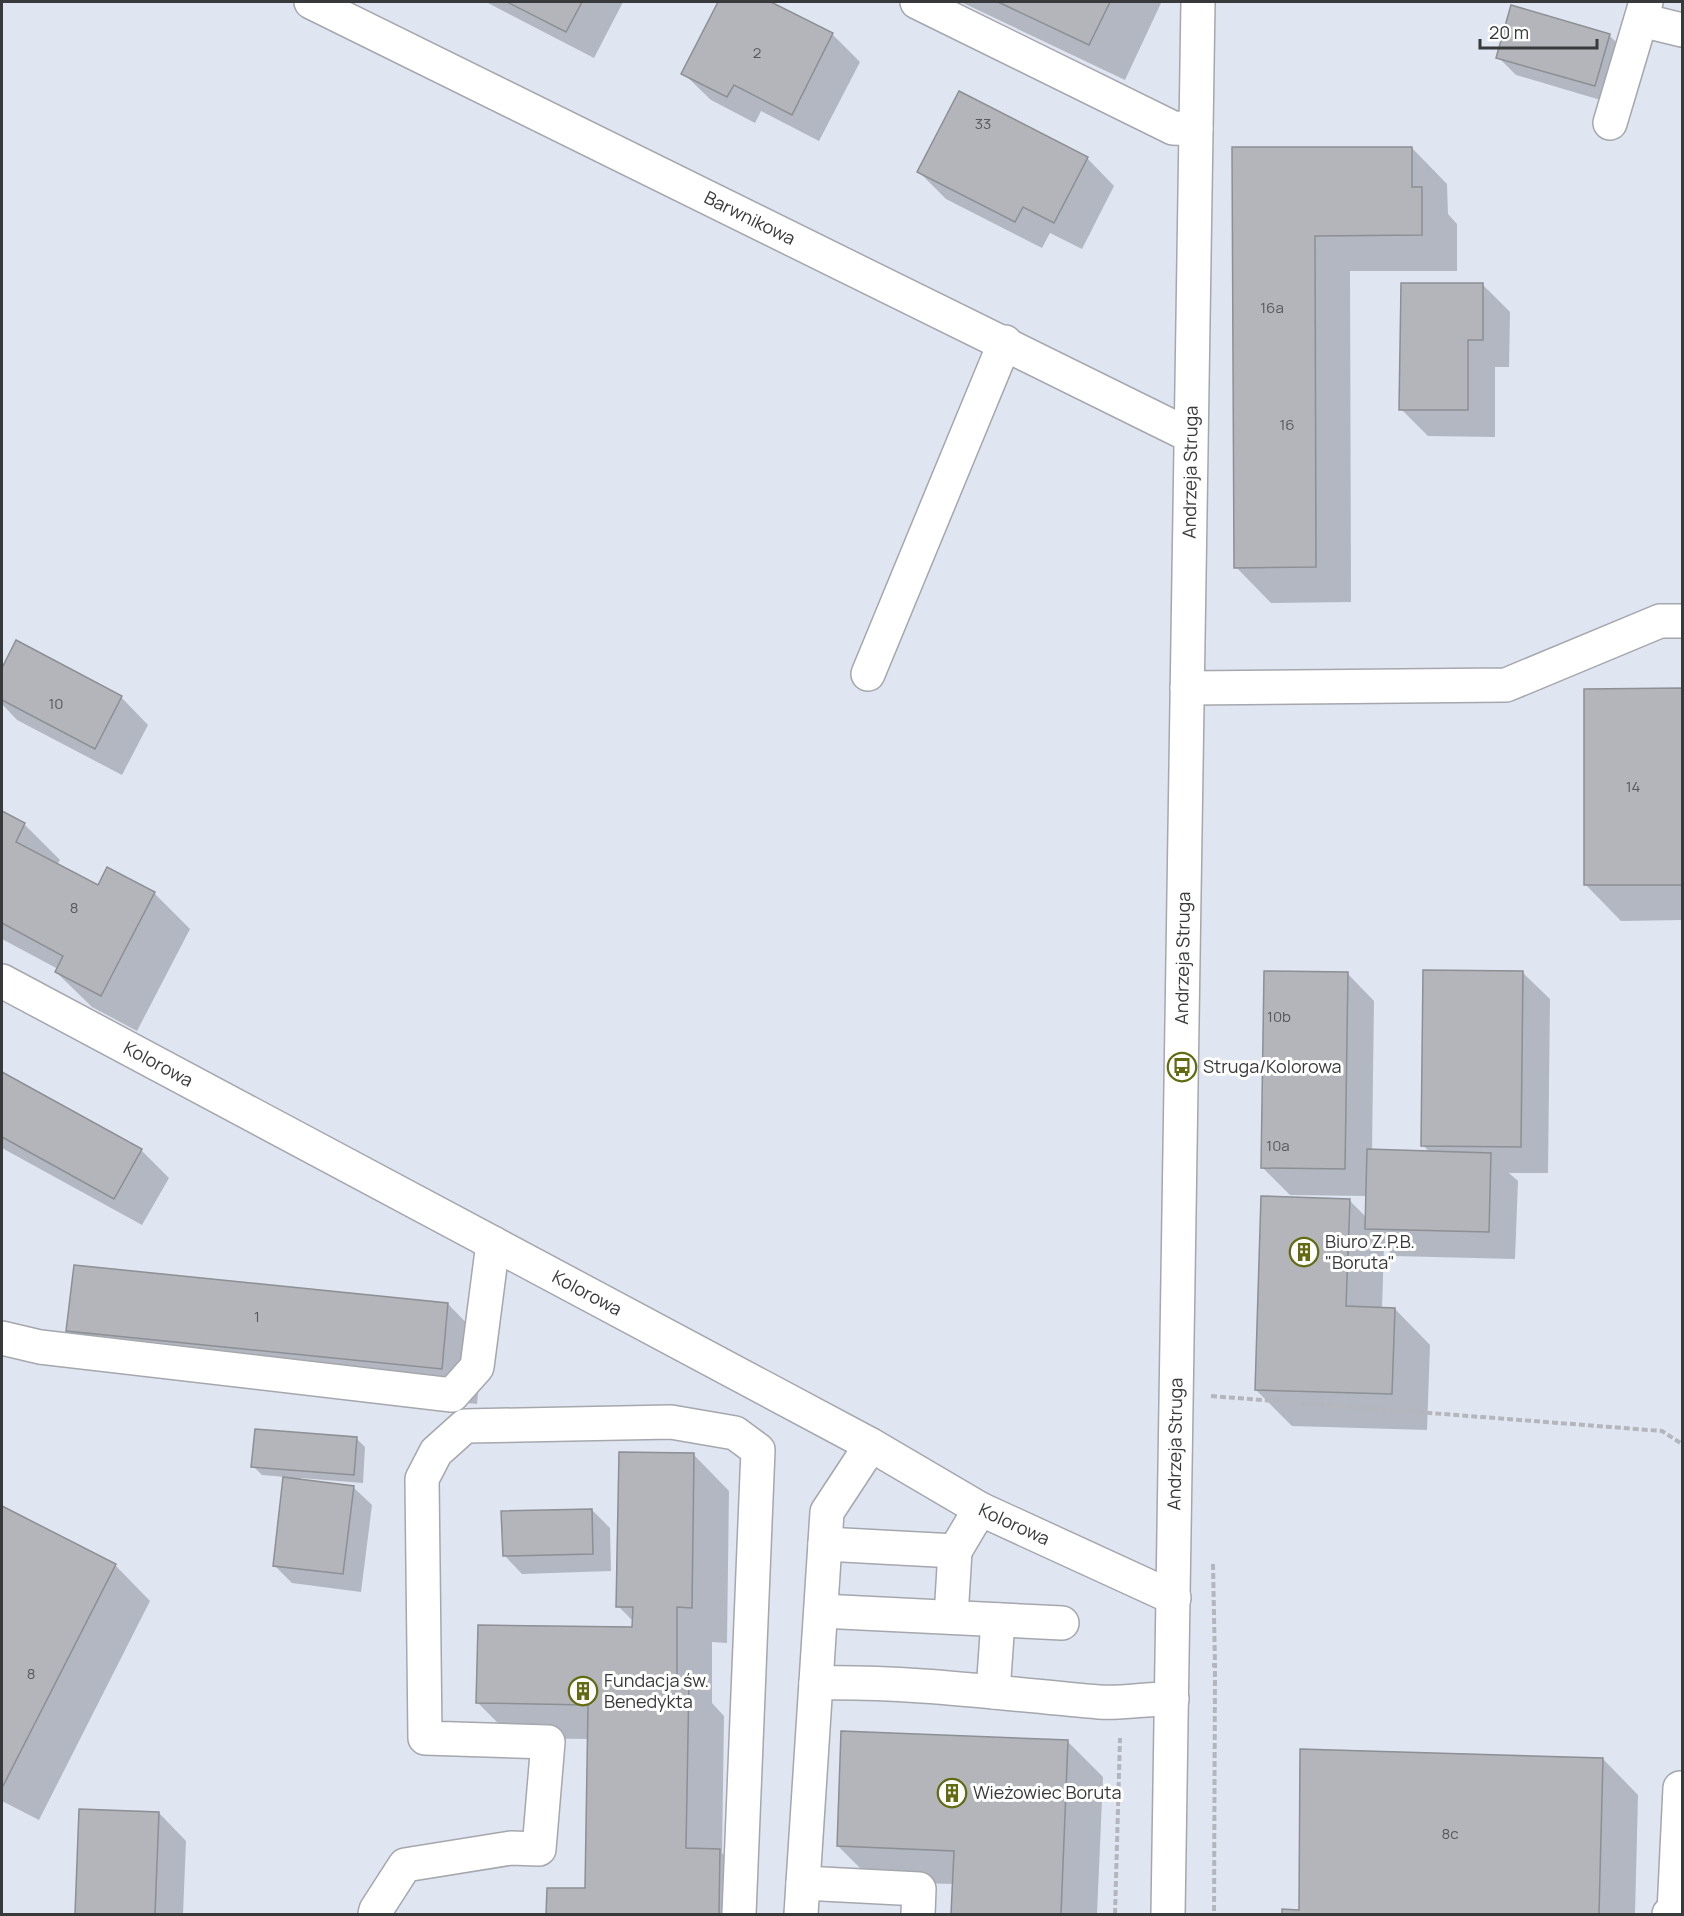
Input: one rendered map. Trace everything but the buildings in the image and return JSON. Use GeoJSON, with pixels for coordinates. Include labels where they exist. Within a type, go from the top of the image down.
{"type":"FeatureCollection","features":[{"type":"Feature","properties":{"kind":"street","name":"Barwnikowa"},"geometry":{"type":"LineString","coordinates":[[310,2],[1005,342],[1189,435]]}},
{"type":"Feature","properties":{"kind":"street"},"geometry":{"type":"LineString","coordinates":[[917,2],[1173,128],[1196,129]]}},
{"type":"Feature","properties":{"kind":"street","name":"Andrzeja Struga"},"geometry":{"type":"LineString","coordinates":[[1168,1914],[1189,435],[1198,2]]}},
{"type":"Feature","properties":{"kind":"street"},"geometry":{"type":"LineString","coordinates":[[1610,123],[1644,10],[1683,30]]}},
{"type":"Feature","properties":{"kind":"street"},"geometry":{"type":"LineString","coordinates":[[868,674],[1005,342]]}},
{"type":"Feature","properties":{"kind":"street"},"geometry":{"type":"LineString","coordinates":[[1187,688],[1506,685],[1660,621],[1683,621]]}},
{"type":"Feature","properties":{"kind":"street","name":"Kolorowa"},"geometry":{"type":"LineString","coordinates":[[2,981],[871,1445],[980,1509],[1174,1599]]}},
{"type":"Feature","properties":{"kind":"street"},"geometry":{"type":"LineString","coordinates":[[2,1338],[40,1347],[452,1395],[477,1367],[493,1243]]}},
{"type":"Feature","properties":{"kind":"street"},"geometry":{"type":"LineString","coordinates":[[375,1914],[375,1910],[405,1865],[511,1848],[539,1849],[548,1742],[426,1738],[422,1479],[436,1452],[465,1426],[671,1422],[735,1433],[758,1450],[739,1914]]}},
{"type":"Feature","properties":{"kind":"street"},"geometry":{"type":"LineString","coordinates":[[871,1445],[827,1512],[802,1899],[919,1888],[918,1914]]}},
{"type":"Feature","properties":{"kind":"street"},"geometry":{"type":"LineString","coordinates":[[951,1617],[955,1551],[980,1509]]}},
{"type":"Feature","properties":{"kind":"street"},"geometry":{"type":"LineString","coordinates":[[825,1544],[955,1551]]}},
{"type":"Feature","properties":{"kind":"street"},"geometry":{"type":"LineString","coordinates":[[821,1611],[1062,1623]]}},
{"type":"Feature","properties":{"kind":"street"},"geometry":{"type":"LineString","coordinates":[[993,1692],[998,1620]]}},
{"type":"Feature","properties":{"kind":"street"},"geometry":{"type":"LineString","coordinates":[[816,1683],[993,1692],[1103,1702],[1145,1698],[1172,1699]]}},
{"type":"Feature","properties":{"kind":"street"},"geometry":{"type":"LineString","coordinates":[[1670,1914],[1674,1912],[1680,1788]]}},
{"type":"Feature","properties":{"kind":"path"},"geometry":{"type":"LineString","coordinates":[[1177,1393],[1662,1431],[1683,1444]]}},
{"type":"Feature","properties":{"kind":"shaded area"},"geometry":{"type":"Polygon","coordinates":[[[2,2],[1682,2],[1682,1914],[2,1914],[2,2]]]}},
{"type":"Feature","properties":{"kind":"place","name":"Struga/Kolorowa"},"geometry":{"type":"Point","coordinates":[1182,1067]}},
{"type":"Feature","properties":{"kind":"place","name":"Biuro Z.P.B. \"Boruta\""},"geometry":{"type":"Point","coordinates":[1304,1252]}},
{"type":"Feature","properties":{"kind":"place","name":"Fundacja św. Benedykta"},"geometry":{"type":"Point","coordinates":[583,1691]}},
{"type":"Feature","properties":{"kind":"place","name":"Wieżowiec Boruta"},"geometry":{"type":"Point","coordinates":[952,1793]}}]}
